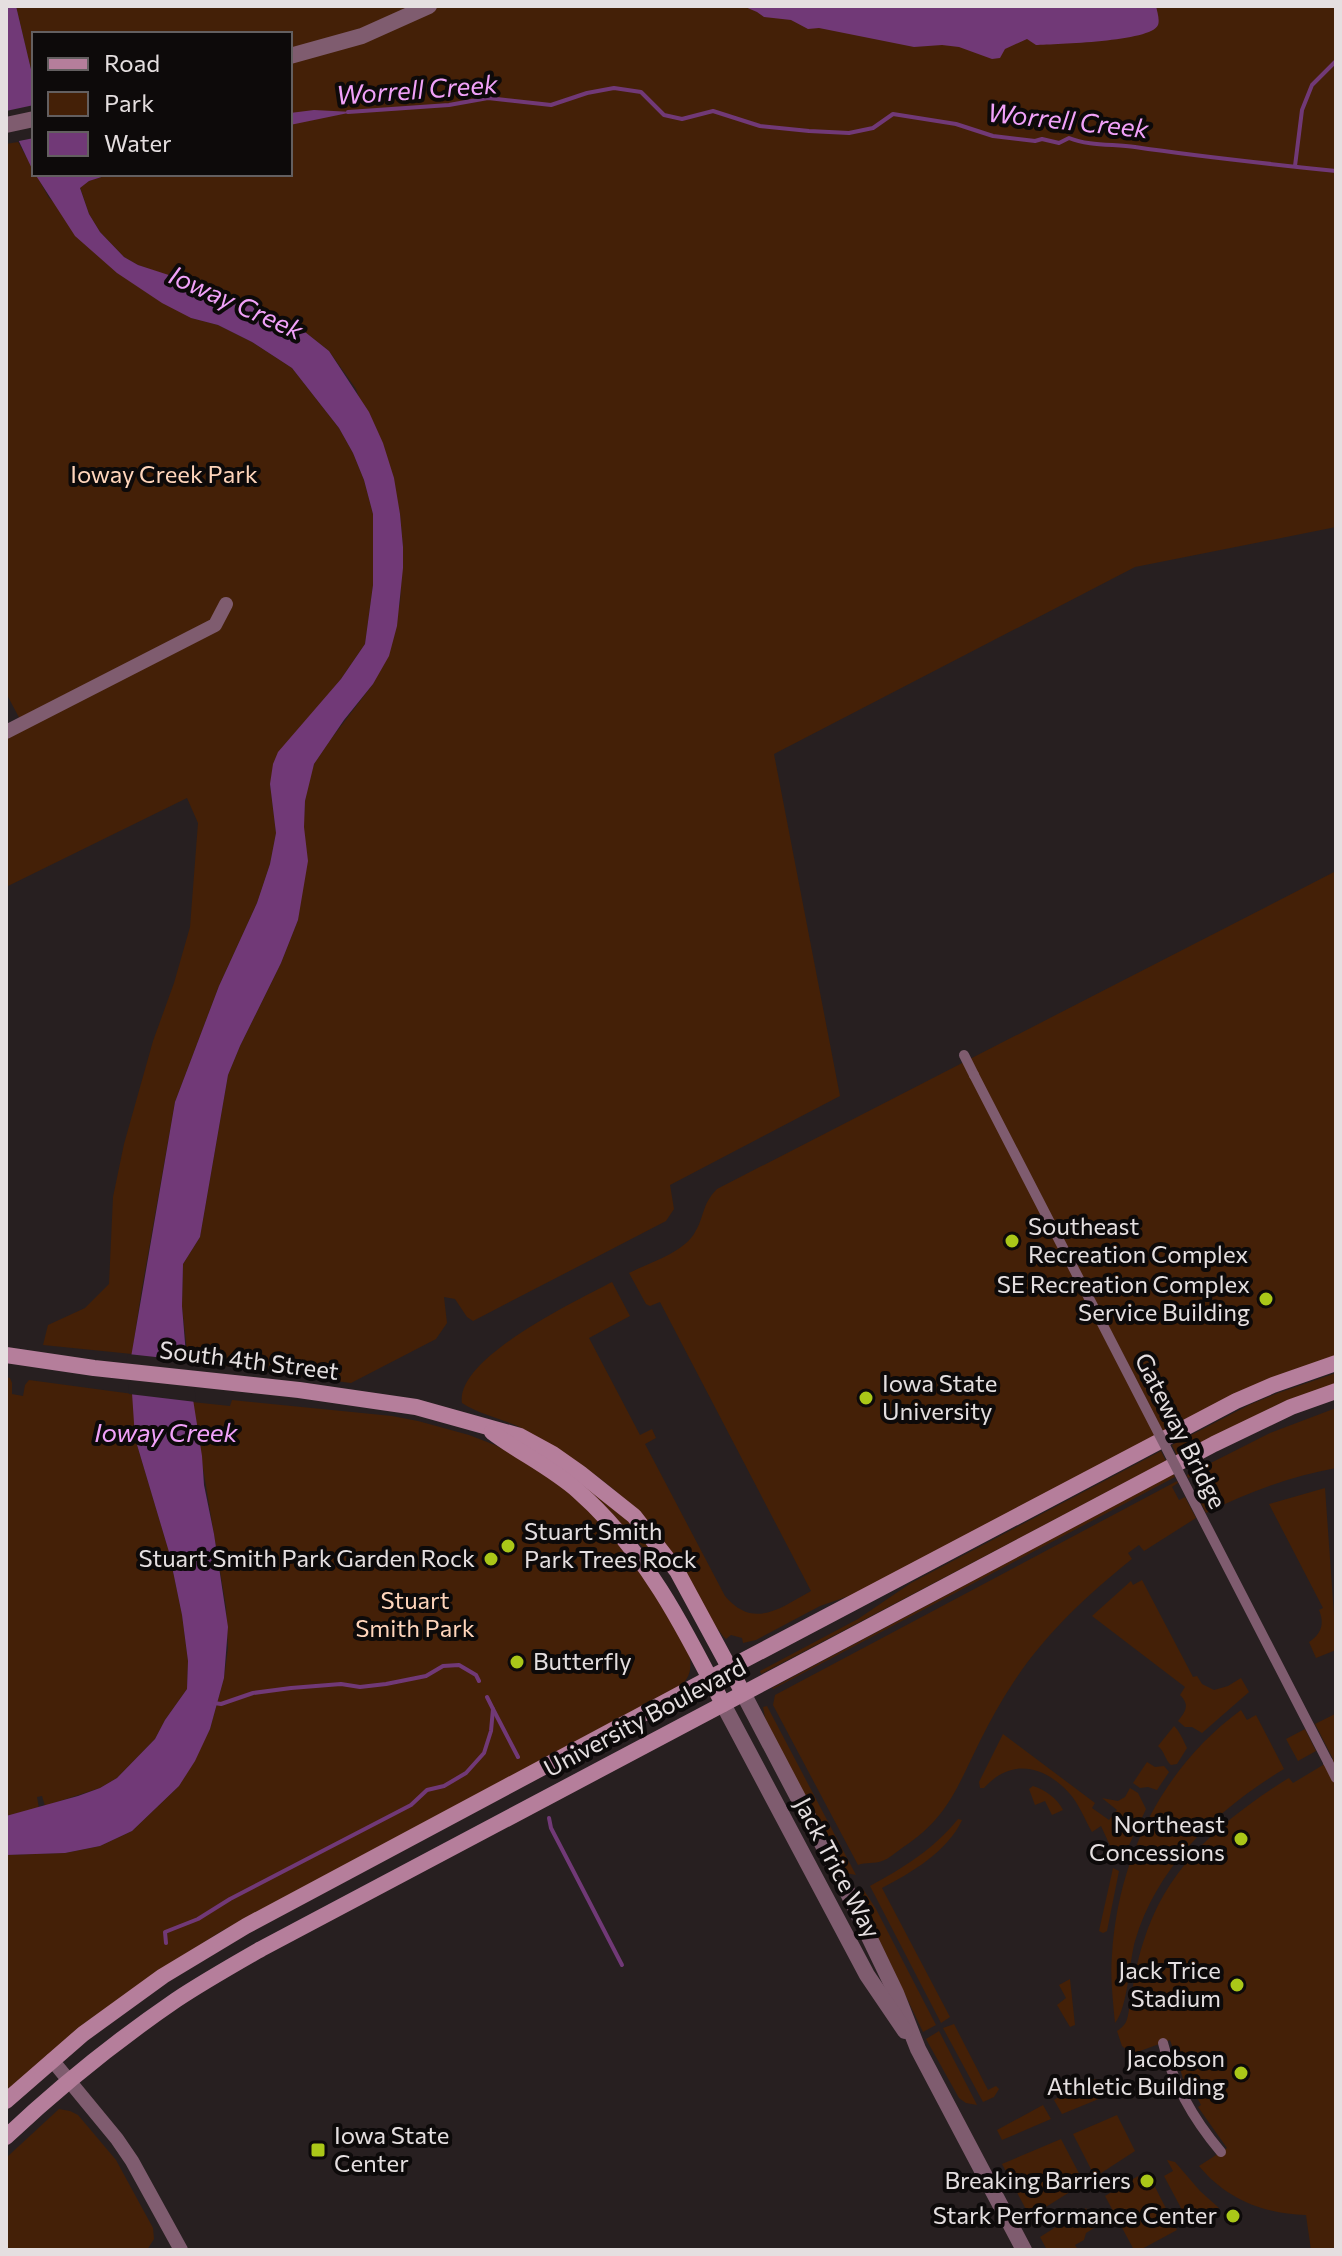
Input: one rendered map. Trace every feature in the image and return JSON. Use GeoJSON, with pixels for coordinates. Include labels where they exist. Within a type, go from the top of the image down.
{"type":"FeatureCollection","features":[{"type":"Feature","properties":{"kind":"main road","name":"South 4th Street"},"geometry":{"type":"LineString","coordinates":[[6,1355],[416,1407],[520,1436],[553,1454],[634,1516],[677,1571],[743,1693]]}},
{"type":"Feature","properties":{"kind":"main road","name":"University Boulevard"},"geometry":{"type":"LineString","coordinates":[[6,2101],[83,2034],[163,1976],[246,1926],[1236,1401],[1336,1363]]}},
{"type":"Feature","properties":{"kind":"main road","name":"University Boulevard"},"geometry":{"type":"LineString","coordinates":[[6,2137],[105,2052],[177,1999],[261,1949],[1227,1438],[1291,1407],[1336,1391]]}},
{"type":"Feature","properties":{"kind":"main road","name":"South 4th Street"},"geometry":{"type":"LineString","coordinates":[[484,1427],[557,1474],[600,1512],[624,1539],[654,1578],[723,1704]]}},
{"type":"Feature","properties":{"kind":"street"},"geometry":{"type":"LineString","coordinates":[[292,55],[362,36],[429,6]]}},
{"type":"Feature","properties":{"kind":"street"},"geometry":{"type":"LineString","coordinates":[[6,125],[32,119]]}},
{"type":"Feature","properties":{"kind":"street"},"geometry":{"type":"LineString","coordinates":[[6,732],[215,625],[226,604]]}},
{"type":"Feature","properties":{"kind":"street","name":"Gateway Bridge"},"geometry":{"type":"LineString","coordinates":[[964,1055],[1336,1778]]}},
{"type":"Feature","properties":{"kind":"street","name":"Jack Trice Way"},"geometry":{"type":"LineString","coordinates":[[743,1693],[884,1966],[918,2049],[1024,2250]]}},
{"type":"Feature","properties":{"kind":"street","name":"Jack Trice Way"},"geometry":{"type":"LineString","coordinates":[[723,1704],[867,1975],[918,2049]]}},
{"type":"Feature","properties":{"kind":"street"},"geometry":{"type":"LineString","coordinates":[[1163,2043],[1181,2093],[1221,2152]]}},
{"type":"Feature","properties":{"kind":"street"},"geometry":{"type":"LineString","coordinates":[[52,2060],[132,2161],[181,2250]]}},
{"type":"Feature","properties":{"kind":"green space"},"geometry":{"type":"Polygon","coordinates":[[[16,6],[1336,6],[1336,527],[1135,567],[774,754],[840,1096],[670,1185],[674,1209],[666,1221],[473,1321],[455,1299],[444,1297],[447,1323],[436,1339],[351,1383],[188,1361],[182,1306],[183,1264],[200,1237],[228,1075],[298,920],[305,801],[314,764],[373,684],[400,603],[403,547],[400,514],[356,389],[329,351],[279,316],[138,265],[124,257],[100,232],[89,214],[80,187],[105,176],[292,176],[292,32],[32,32],[32,74],[16,6]]]}},
{"type":"Feature","properties":{"kind":"green space","name":"Ioway Creek Park"},"geometry":{"type":"Polygon","coordinates":[[[18,142],[32,167],[32,176],[37,176],[49,198],[191,318],[218,325],[292,368],[339,428],[353,453],[373,514],[373,585],[365,644],[304,724],[270,785],[276,833],[270,864],[175,1102],[132,1354],[43,1345],[48,1325],[85,1308],[109,1284],[113,1197],[124,1144],[153,1041],[190,927],[198,823],[187,798],[6,887],[6,733],[22,723],[6,693],[6,144],[18,142]]]}},
{"type":"Feature","properties":{"kind":"green space","name":"Southeast Recreation Complex"},"geometry":{"type":"Polygon","coordinates":[[[1336,871],[1336,1357],[855,1594],[820,1606],[756,1640],[743,1643],[742,1638],[731,1635],[726,1639],[723,1636],[659,1536],[621,1495],[542,1439],[462,1403],[465,1386],[497,1350],[548,1316],[612,1282],[630,1316],[589,1338],[640,1435],[652,1429],[656,1438],[645,1444],[725,1596],[746,1612],[757,1614],[778,1609],[811,1591],[660,1302],[650,1306],[646,1304],[629,1273],[689,1241],[708,1200],[717,1189],[1336,871]]]}},
{"type":"Feature","properties":{"kind":"green space"},"geometry":{"type":"Polygon","coordinates":[[[1336,1373],[1336,1385],[1281,1403],[1177,1456],[1172,1445],[1249,1405],[1336,1373]]]}},
{"type":"Feature","properties":{"kind":"green space"},"geometry":{"type":"Polygon","coordinates":[[[6,1377],[12,1383],[12,1394],[23,1396],[29,1380],[133,1394],[135,1438],[169,1552],[188,1661],[187,1689],[155,1739],[117,1778],[100,1788],[45,1806],[42,1796],[37,1797],[39,1808],[6,1816],[6,1377]]]}},
{"type":"Feature","properties":{"kind":"green space","name":"Stuart Smith Park"},"geometry":{"type":"Polygon","coordinates":[[[232,1400],[418,1421],[495,1445],[547,1473],[592,1511],[656,1593],[689,1654],[689,1674],[676,1690],[220,1932],[82,2025],[6,2091],[6,1855],[65,1853],[100,1846],[132,1831],[179,1786],[210,1729],[224,1678],[228,1648],[226,1607],[192,1402],[230,1406],[232,1400]]]}},
{"type":"Feature","properties":{"kind":"green space"},"geometry":{"type":"Polygon","coordinates":[[[1336,1408],[1336,1468],[1270,1486],[1206,1513],[1195,1492],[1201,1488],[1194,1475],[1188,1478],[1187,1475],[1270,1433],[1336,1408]]]}},
{"type":"Feature","properties":{"kind":"green space"},"geometry":{"type":"Polygon","coordinates":[[[1161,1451],[1166,1461],[761,1674],[760,1671],[858,1619],[911,1583],[1161,1451]]]}},
{"type":"Feature","properties":{"kind":"green space"},"geometry":{"type":"Polygon","coordinates":[[[1173,1474],[1175,1477],[772,1688],[1173,1474]]]}},
{"type":"Feature","properties":{"kind":"green space"},"geometry":{"type":"Polygon","coordinates":[[[1177,1481],[1172,1487],[1179,1500],[1185,1497],[1196,1518],[1144,1551],[1139,1545],[1128,1553],[1132,1559],[1068,1616],[1025,1665],[996,1711],[941,1813],[918,1837],[887,1859],[858,1865],[773,1705],[775,1695],[1177,1481]]]}},
{"type":"Feature","properties":{"kind":"green space"},"geometry":{"type":"Polygon","coordinates":[[[586,1485],[632,1524],[663,1564],[661,1566],[585,1488],[586,1485]]]}},
{"type":"Feature","properties":{"kind":"green space"},"geometry":{"type":"Polygon","coordinates":[[[1325,1488],[1336,1650],[1316,1658],[1309,1642],[1321,1628],[1319,1610],[1323,1608],[1269,1504],[1325,1488]]]}},
{"type":"Feature","properties":{"kind":"green space"},"geometry":{"type":"Polygon","coordinates":[[[1142,1580],[1193,1677],[1197,1676],[1202,1684],[1214,1690],[1241,1678],[1249,1692],[1202,1733],[1178,1721],[1186,1708],[1180,1695],[1185,1687],[1092,1616],[1131,1581],[1133,1585],[1142,1580]]]}},
{"type":"Feature","properties":{"kind":"green space"},"geometry":{"type":"Polygon","coordinates":[[[767,1706],[856,1875],[846,1873],[766,1723],[763,1707],[767,1706]]]}},
{"type":"Feature","properties":{"kind":"green space"},"geometry":{"type":"Polygon","coordinates":[[[1241,1710],[1247,1720],[1256,1715],[1284,1769],[1214,1821],[1193,1841],[1159,1887],[1135,1941],[1125,1996],[1115,2023],[1111,1972],[1116,1919],[1135,1850],[1167,1787],[1188,1759],[1241,1710]]]}},
{"type":"Feature","properties":{"kind":"green space","name":"Jack Trice Stadium"},"geometry":{"type":"Polygon","coordinates":[[[1335,1714],[1336,2250],[1311,2250],[1306,2215],[1275,2212],[1247,2202],[1221,2187],[1199,2166],[1227,2148],[1198,2107],[1201,2105],[1188,2080],[1184,2081],[1170,2040],[1132,2054],[1122,2046],[1117,2031],[1127,2019],[1143,1943],[1166,1891],[1199,1848],[1240,1811],[1289,1778],[1293,1783],[1333,1759],[1315,1724],[1335,1714]]]}},
{"type":"Feature","properties":{"kind":"green space"},"geometry":{"type":"Polygon","coordinates":[[[1174,1726],[1187,1748],[1177,1764],[1171,1765],[1158,1746],[1174,1726]]]}},
{"type":"Feature","properties":{"kind":"green space"},"geometry":{"type":"Polygon","coordinates":[[[1305,1729],[1316,1751],[1298,1761],[1286,1739],[1305,1729]]]}},
{"type":"Feature","properties":{"kind":"green space"},"geometry":{"type":"Polygon","coordinates":[[[1003,1734],[1095,1803],[1092,1808],[1109,1820],[1117,1810],[1102,1798],[1118,1801],[1125,1797],[1130,1788],[1138,1793],[1146,1809],[1122,1860],[1114,1862],[1101,1826],[1092,1832],[1073,1798],[1060,1784],[1038,1771],[1016,1769],[1005,1772],[980,1788],[979,1782],[1003,1734]]]}},
{"type":"Feature","properties":{"kind":"green space"},"geometry":{"type":"Polygon","coordinates":[[[1147,1762],[1155,1767],[1164,1766],[1169,1772],[1157,1790],[1140,1788],[1133,1783],[1147,1762]]]}},
{"type":"Feature","properties":{"kind":"green space"},"geometry":{"type":"Polygon","coordinates":[[[1033,1786],[1050,1795],[1063,1810],[1052,1815],[1045,1801],[1035,1805],[1029,1789],[1033,1786]]]}},
{"type":"Feature","properties":{"kind":"green space"},"geometry":{"type":"Polygon","coordinates":[[[958,1819],[962,1820],[948,1842],[916,1868],[882,1888],[950,2017],[941,2023],[870,1886],[917,1857],[939,1840],[958,1819]]]}},
{"type":"Feature","properties":{"kind":"green space"},"geometry":{"type":"Polygon","coordinates":[[[1113,1868],[1119,1871],[1107,1931],[1103,1933],[1099,1931],[1113,1868]]]}},
{"type":"Feature","properties":{"kind":"green space"},"geometry":{"type":"Polygon","coordinates":[[[863,1889],[936,2025],[923,2032],[860,1900],[863,1889]]]}},
{"type":"Feature","properties":{"kind":"green space"},"geometry":{"type":"Polygon","coordinates":[[[1070,1979],[1075,2025],[1070,2027],[1057,2005],[1066,1998],[1059,1985],[1070,1979]]]}},
{"type":"Feature","properties":{"kind":"green space"},"geometry":{"type":"Polygon","coordinates":[[[954,2024],[988,2090],[996,2086],[999,2089],[994,2097],[983,2102],[943,2028],[954,2024]]]}},
{"type":"Feature","properties":{"kind":"green space"},"geometry":{"type":"Polygon","coordinates":[[[939,2031],[977,2105],[959,2098],[926,2039],[939,2031]]]}},
{"type":"Feature","properties":{"kind":"green space"},"geometry":{"type":"Polygon","coordinates":[[[1088,2078],[1099,2080],[1106,2096],[1062,2114],[1054,2100],[1088,2078]]]}},
{"type":"Feature","properties":{"kind":"green space"},"geometry":{"type":"Polygon","coordinates":[[[1043,2105],[1051,2119],[1002,2140],[997,2130],[1043,2105]]]}},
{"type":"Feature","properties":{"kind":"green space"},"geometry":{"type":"Polygon","coordinates":[[[59,2109],[78,2115],[116,2160],[153,2228],[154,2239],[147,2250],[6,2250],[6,2158],[59,2109]]]}},
{"type":"Feature","properties":{"kind":"green space"},"geometry":{"type":"Polygon","coordinates":[[[1117,2115],[1135,2151],[1095,2177],[1073,2134],[1117,2115]]]}},
{"type":"Feature","properties":{"kind":"green space"},"geometry":{"type":"Polygon","coordinates":[[[1061,2139],[1084,2183],[1030,2217],[1002,2164],[1061,2139]]]}},
{"type":"Feature","properties":{"kind":"green space"},"geometry":{"type":"Polygon","coordinates":[[[1167,2160],[1175,2162],[1219,2208],[1189,2223],[1164,2176],[1173,2171],[1167,2160]]]}},
{"type":"Feature","properties":{"kind":"green space"},"geometry":{"type":"Polygon","coordinates":[[[1138,2176],[1145,2189],[1154,2185],[1177,2230],[1140,2250],[1134,2250],[1105,2196],[1138,2176]]]}},
{"type":"Feature","properties":{"kind":"green space"},"geometry":{"type":"Polygon","coordinates":[[[1086,2208],[1096,2227],[1075,2245],[1078,2250],[1047,2250],[1040,2237],[1086,2208]]]}},
{"type":"Feature","properties":{"kind":"water"},"geometry":{"type":"Polygon","coordinates":[[[6,6],[16,6],[32,74],[32,169],[6,114],[6,6]]]}},
{"type":"Feature","properties":{"kind":"water"},"geometry":{"type":"Polygon","coordinates":[[[743,6],[1156,6],[1159,21],[1152,31],[1122,39],[1036,45],[1027,39],[1005,49],[1000,58],[992,59],[959,47],[914,47],[819,28],[808,29],[791,20],[764,17],[743,6]]]}},
{"type":"Feature","properties":{"kind":"water"},"geometry":{"type":"Polygon","coordinates":[[[314,110],[353,112],[292,125],[292,113],[314,110]]]}},
{"type":"Feature","properties":{"kind":"water","name":"Ioway Creek"},"geometry":{"type":"Polygon","coordinates":[[[36,176],[105,176],[80,188],[89,214],[100,232],[124,257],[138,265],[279,316],[329,351],[369,412],[383,443],[394,478],[400,514],[403,568],[397,626],[389,656],[373,684],[314,764],[305,801],[308,861],[298,920],[228,1075],[200,1237],[183,1264],[186,1355],[228,1627],[224,1678],[210,1729],[179,1786],[132,1831],[100,1846],[65,1853],[6,1855],[6,1816],[78,1796],[117,1778],[155,1739],[187,1689],[188,1661],[182,1615],[169,1552],[135,1438],[130,1363],[175,1102],[270,864],[276,833],[270,784],[273,764],[278,752],[341,679],[365,644],[373,585],[373,514],[364,480],[339,428],[292,368],[218,325],[191,318],[162,303],[117,273],[75,236],[36,176]]]}},
{"type":"Feature","properties":{"kind":"pier"},"geometry":{"type":"Polygon","coordinates":[[[32,105],[32,138],[14,142],[6,124],[6,111],[32,105]]]}},
{"type":"Feature","properties":{"kind":"pier"},"geometry":{"type":"Polygon","coordinates":[[[128,1354],[192,1361],[196,1402],[129,1394],[128,1354]]]}},
{"type":"Feature","properties":{"kind":"waterway"},"geometry":{"type":"LineString","coordinates":[[1295,166],[1302,110],[1312,85],[1336,61]]}},
{"type":"Feature","properties":{"kind":"waterway","name":"Worrell Creek"},"geometry":{"type":"LineString","coordinates":[[348,112],[449,105],[488,98],[551,105],[614,88],[641,92],[664,115],[682,119],[713,111],[760,126],[849,133],[873,128],[893,114],[956,124],[993,136],[1059,143],[1069,138],[1093,144],[1336,171]]}},
{"type":"Feature","properties":{"kind":"waterway"},"geometry":{"type":"LineString","coordinates":[[214,1703],[291,1688],[386,1684],[426,1676],[443,1666],[459,1665],[476,1675],[479,1681]]}},
{"type":"Feature","properties":{"kind":"waterway"},"geometry":{"type":"LineString","coordinates":[[166,1943],[165,1932],[198,1919],[230,1899],[411,1805],[427,1790],[444,1786],[466,1773],[484,1753],[491,1731],[493,1709],[487,1697]]}},
{"type":"Feature","properties":{"kind":"waterway"},"geometry":{"type":"LineString","coordinates":[[493,1709],[518,1757]]}},
{"type":"Feature","properties":{"kind":"waterway"},"geometry":{"type":"LineString","coordinates":[[549,1818],[551,1828],[622,1965]]}},
{"type":"Feature","properties":{"kind":"place","name":"Southeast Recreation Complex"},"geometry":{"type":"Point","coordinates":[1012,1241]}},
{"type":"Feature","properties":{"kind":"place","name":"SE Recreation Complex Service Building"},"geometry":{"type":"Point","coordinates":[1266,1299]}},
{"type":"Feature","properties":{"kind":"place","name":"Iowa State University"},"geometry":{"type":"Point","coordinates":[866,1398]}},
{"type":"Feature","properties":{"kind":"place","name":"Stuart Smith Park Trees Rock"},"geometry":{"type":"Point","coordinates":[508,1546]}},
{"type":"Feature","properties":{"kind":"place","name":"Stuart Smith Park Garden Rock"},"geometry":{"type":"Point","coordinates":[491,1559]}},
{"type":"Feature","properties":{"kind":"place","name":"Butterfly"},"geometry":{"type":"Point","coordinates":[517,1662]}},
{"type":"Feature","properties":{"kind":"place","name":"Northeast Concessions"},"geometry":{"type":"Point","coordinates":[1241,1839]}},
{"type":"Feature","properties":{"kind":"place","name":"Jack Trice Stadium"},"geometry":{"type":"Point","coordinates":[1237,1985]}},
{"type":"Feature","properties":{"kind":"place","name":"Jacobson Athletic Building"},"geometry":{"type":"Point","coordinates":[1241,2073]}},
{"type":"Feature","properties":{"kind":"place","name":"Iowa State Center"},"geometry":{"type":"Point","coordinates":[318,2150]}},
{"type":"Feature","properties":{"kind":"place","name":"Breaking Barriers"},"geometry":{"type":"Point","coordinates":[1147,2181]}},
{"type":"Feature","properties":{"kind":"place","name":"Stark Performance Center"},"geometry":{"type":"Point","coordinates":[1233,2216]}}]}
